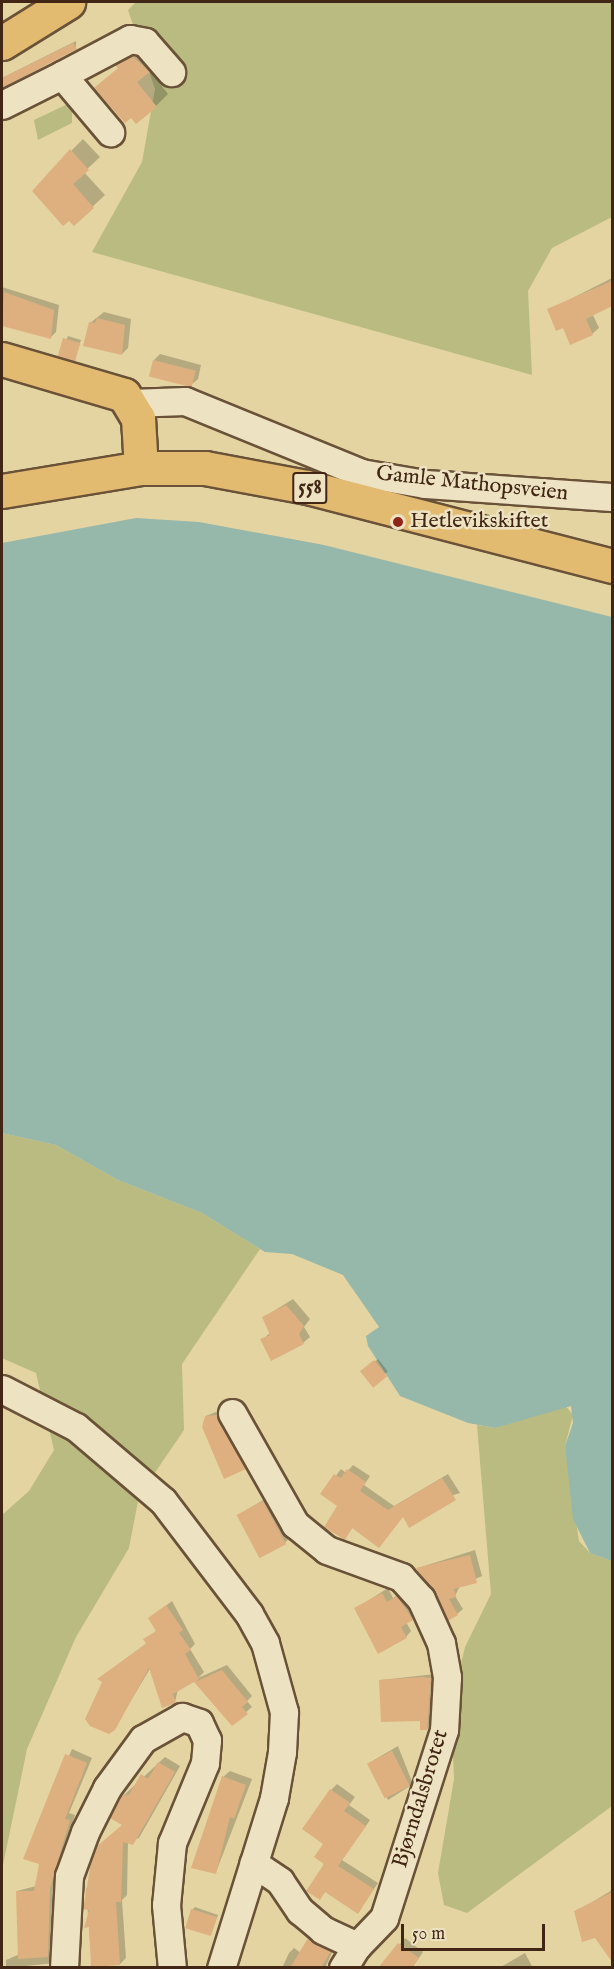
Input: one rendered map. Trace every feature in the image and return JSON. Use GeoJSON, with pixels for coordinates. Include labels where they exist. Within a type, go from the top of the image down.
{"type":"FeatureCollection","features":[{"type":"Feature","properties":{"kind":"main road"},"geometry":{"type":"LineString","coordinates":[[2,43],[68,2]]}},
{"type":"Feature","properties":{"kind":"main road"},"geometry":{"type":"LineString","coordinates":[[2,359],[107,387],[130,403],[138,418],[141,468]]}},
{"type":"Feature","properties":{"kind":"main road","name":"558"},"geometry":{"type":"LineString","coordinates":[[2,491],[141,468],[205,468],[307,487],[612,566]]}},
{"type":"Feature","properties":{"kind":"street"},"geometry":{"type":"LineString","coordinates":[[2,105],[130,39],[145,42],[171,72]]}},
{"type":"Feature","properties":{"kind":"street"},"geometry":{"type":"LineString","coordinates":[[62,75],[110,132]]}},
{"type":"Feature","properties":{"kind":"street","name":"Gamle Mathopsveien"},"geometry":{"type":"LineString","coordinates":[[130,403],[185,401],[362,473],[425,484],[612,497]]}},
{"type":"Feature","properties":{"kind":"street"},"geometry":{"type":"LineString","coordinates":[[2,1389],[76,1428],[163,1501],[249,1614],[265,1643],[284,1712],[282,1752],[253,1863],[221,1968]]}},
{"type":"Feature","properties":{"kind":"street","name":"Bjørndalsbrotet"},"geometry":{"type":"LineString","coordinates":[[232,1413],[295,1524],[327,1550],[401,1576],[422,1599],[441,1643],[447,1677],[444,1730],[384,1918],[350,1957],[300,1911],[280,1881],[253,1863]]}},
{"type":"Feature","properties":{"kind":"street"},"geometry":{"type":"LineString","coordinates":[[64,1968],[69,1876],[85,1832],[107,1788],[143,1739],[182,1717],[199,1724],[207,1740],[205,1763],[172,1843],[166,1905],[172,1968]]}},
{"type":"Feature","properties":{"kind":"green space"},"geometry":{"type":"Polygon","coordinates":[[[136,2],[612,2],[612,217],[552,248],[528,291],[532,375],[92,252],[142,162],[155,89],[128,10],[136,2]]]}},
{"type":"Feature","properties":{"kind":"green space"},"geometry":{"type":"Polygon","coordinates":[[[72,102],[72,123],[38,140],[34,120],[72,102]]]}},
{"type":"Feature","properties":{"kind":"green space"},"geometry":{"type":"Polygon","coordinates":[[[2,1133],[56,1145],[118,1180],[202,1213],[260,1249],[182,1364],[184,1430],[139,1496],[129,1548],[76,1637],[27,1749],[2,1870],[2,1515],[29,1491],[54,1450],[36,1373],[2,1358],[2,1133]]]}},
{"type":"Feature","properties":{"kind":"green space"},"geometry":{"type":"Polygon","coordinates":[[[565,1405],[573,1415],[565,1446],[579,1541],[590,1553],[612,1561],[612,1806],[467,1913],[444,1905],[438,1873],[454,1779],[451,1705],[465,1647],[491,1594],[477,1425],[495,1428],[565,1405]]]}},
{"type":"Feature","properties":{"kind":"shaded area"},"geometry":{"type":"Polygon","coordinates":[[[136,518],[199,522],[324,545],[612,617],[612,1561],[590,1553],[573,1519],[565,1446],[573,1423],[571,1406],[495,1428],[468,1423],[400,1396],[368,1346],[366,1336],[379,1327],[343,1275],[292,1254],[265,1252],[202,1213],[118,1180],[56,1145],[2,1133],[2,543],[136,518]]]}},
{"type":"Feature","properties":{"kind":"building"},"geometry":{"type":"Polygon","coordinates":[[[73,43],[77,49],[2,88],[2,78],[73,43]]]}},
{"type":"Feature","properties":{"kind":"building"},"geometry":{"type":"Polygon","coordinates":[[[132,56],[150,72],[137,82],[157,107],[136,124],[131,118],[125,123],[94,88],[118,68],[115,65],[132,56]]]}},
{"type":"Feature","properties":{"kind":"building"},"geometry":{"type":"Polygon","coordinates":[[[70,149],[89,170],[73,184],[94,208],[74,226],[69,221],[63,226],[32,191],[70,149]]]}},
{"type":"Feature","properties":{"kind":"building"},"geometry":{"type":"Polygon","coordinates":[[[612,281],[612,306],[586,319],[593,335],[570,345],[563,328],[556,331],[547,309],[612,281]]]}},
{"type":"Feature","properties":{"kind":"building"},"geometry":{"type":"Polygon","coordinates":[[[4,292],[54,310],[51,339],[2,326],[4,292]]]}},
{"type":"Feature","properties":{"kind":"building"},"geometry":{"type":"Polygon","coordinates":[[[97,318],[125,325],[122,355],[83,346],[89,322],[95,323],[97,318]]]}},
{"type":"Feature","properties":{"kind":"building"},"geometry":{"type":"Polygon","coordinates":[[[63,338],[80,343],[75,361],[58,356],[63,338]]]}},
{"type":"Feature","properties":{"kind":"building"},"geometry":{"type":"Polygon","coordinates":[[[153,360],[196,371],[192,387],[149,376],[153,360]]]}},
{"type":"Feature","properties":{"kind":"building"},"geometry":{"type":"Polygon","coordinates":[[[286,1305],[304,1326],[299,1334],[304,1344],[271,1361],[260,1339],[270,1335],[262,1317],[286,1305]]]}},
{"type":"Feature","properties":{"kind":"building"},"geometry":{"type":"Polygon","coordinates":[[[374,1360],[387,1376],[373,1388],[360,1371],[374,1360]]]}},
{"type":"Feature","properties":{"kind":"building"},"geometry":{"type":"Polygon","coordinates":[[[217,1415],[246,1469],[224,1479],[202,1427],[205,1416],[217,1415]]]}},
{"type":"Feature","properties":{"kind":"building"},"geometry":{"type":"Polygon","coordinates":[[[347,1469],[366,1482],[360,1491],[388,1510],[442,1478],[456,1500],[409,1528],[403,1517],[379,1548],[352,1528],[345,1540],[324,1527],[337,1506],[320,1494],[334,1474],[341,1478],[347,1469]]]}},
{"type":"Feature","properties":{"kind":"building"},"geometry":{"type":"Polygon","coordinates":[[[263,1501],[286,1544],[260,1558],[237,1515],[263,1501]]]}},
{"type":"Feature","properties":{"kind":"building"},"geometry":{"type":"Polygon","coordinates":[[[470,1555],[477,1583],[454,1589],[456,1597],[449,1599],[458,1615],[448,1621],[416,1568],[470,1555]]]}},
{"type":"Feature","properties":{"kind":"building"},"geometry":{"type":"Polygon","coordinates":[[[382,1593],[387,1602],[397,1596],[413,1620],[401,1627],[407,1638],[378,1654],[354,1608],[382,1593]]]}},
{"type":"Feature","properties":{"kind":"building"},"geometry":{"type":"Polygon","coordinates":[[[166,1605],[183,1630],[179,1633],[191,1650],[185,1654],[199,1679],[195,1682],[222,1670],[248,1702],[242,1707],[248,1714],[232,1726],[194,1682],[173,1694],[176,1703],[162,1708],[149,1668],[115,1730],[109,1734],[90,1726],[85,1719],[102,1682],[97,1679],[146,1644],[143,1639],[156,1631],[148,1618],[166,1605]]]}},
{"type":"Feature","properties":{"kind":"building"},"geometry":{"type":"Polygon","coordinates":[[[431,1678],[427,1730],[420,1730],[420,1721],[381,1722],[379,1680],[431,1678]]]}},
{"type":"Feature","properties":{"kind":"building"},"geometry":{"type":"Polygon","coordinates":[[[392,1751],[410,1786],[385,1798],[367,1764],[392,1751]]]}},
{"type":"Feature","properties":{"kind":"building"},"geometry":{"type":"Polygon","coordinates":[[[65,1754],[87,1763],[65,1819],[70,1820],[50,1888],[48,1957],[18,1959],[16,1891],[34,1891],[39,1864],[23,1859],[65,1754]]]}},
{"type":"Feature","properties":{"kind":"building"},"geometry":{"type":"Polygon","coordinates":[[[158,1762],[175,1772],[133,1845],[123,1842],[121,1902],[116,1902],[120,1965],[91,1967],[89,1927],[84,1928],[89,1910],[83,1909],[96,1847],[122,1825],[110,1818],[120,1796],[129,1795],[141,1774],[148,1779],[158,1762]]]}},
{"type":"Feature","properties":{"kind":"building"},"geometry":{"type":"Polygon","coordinates":[[[222,1776],[246,1785],[234,1819],[230,1817],[216,1874],[191,1868],[222,1776]]]}},
{"type":"Feature","properties":{"kind":"building"},"geometry":{"type":"Polygon","coordinates":[[[330,1789],[350,1803],[344,1811],[366,1826],[338,1866],[374,1889],[358,1914],[325,1892],[320,1900],[306,1891],[324,1864],[314,1857],[323,1844],[302,1829],[330,1789]]]}},
{"type":"Feature","properties":{"kind":"building"},"geometry":{"type":"Polygon","coordinates":[[[612,1892],[612,1962],[595,1938],[582,1942],[574,1911],[612,1892]]]}},
{"type":"Feature","properties":{"kind":"building"},"geometry":{"type":"Polygon","coordinates":[[[191,1909],[217,1917],[211,1936],[185,1928],[191,1909]]]}},
{"type":"Feature","properties":{"kind":"building"},"geometry":{"type":"Polygon","coordinates":[[[308,1938],[331,1951],[321,1968],[290,1968],[308,1938]]]}},
{"type":"Feature","properties":{"kind":"building"},"geometry":{"type":"Polygon","coordinates":[[[398,1943],[419,1958],[412,1968],[378,1968],[398,1943]]]}},
{"type":"Feature","properties":{"kind":"place","name":"Hetlevikskiftet"},"geometry":{"type":"Point","coordinates":[398,522]}}]}
